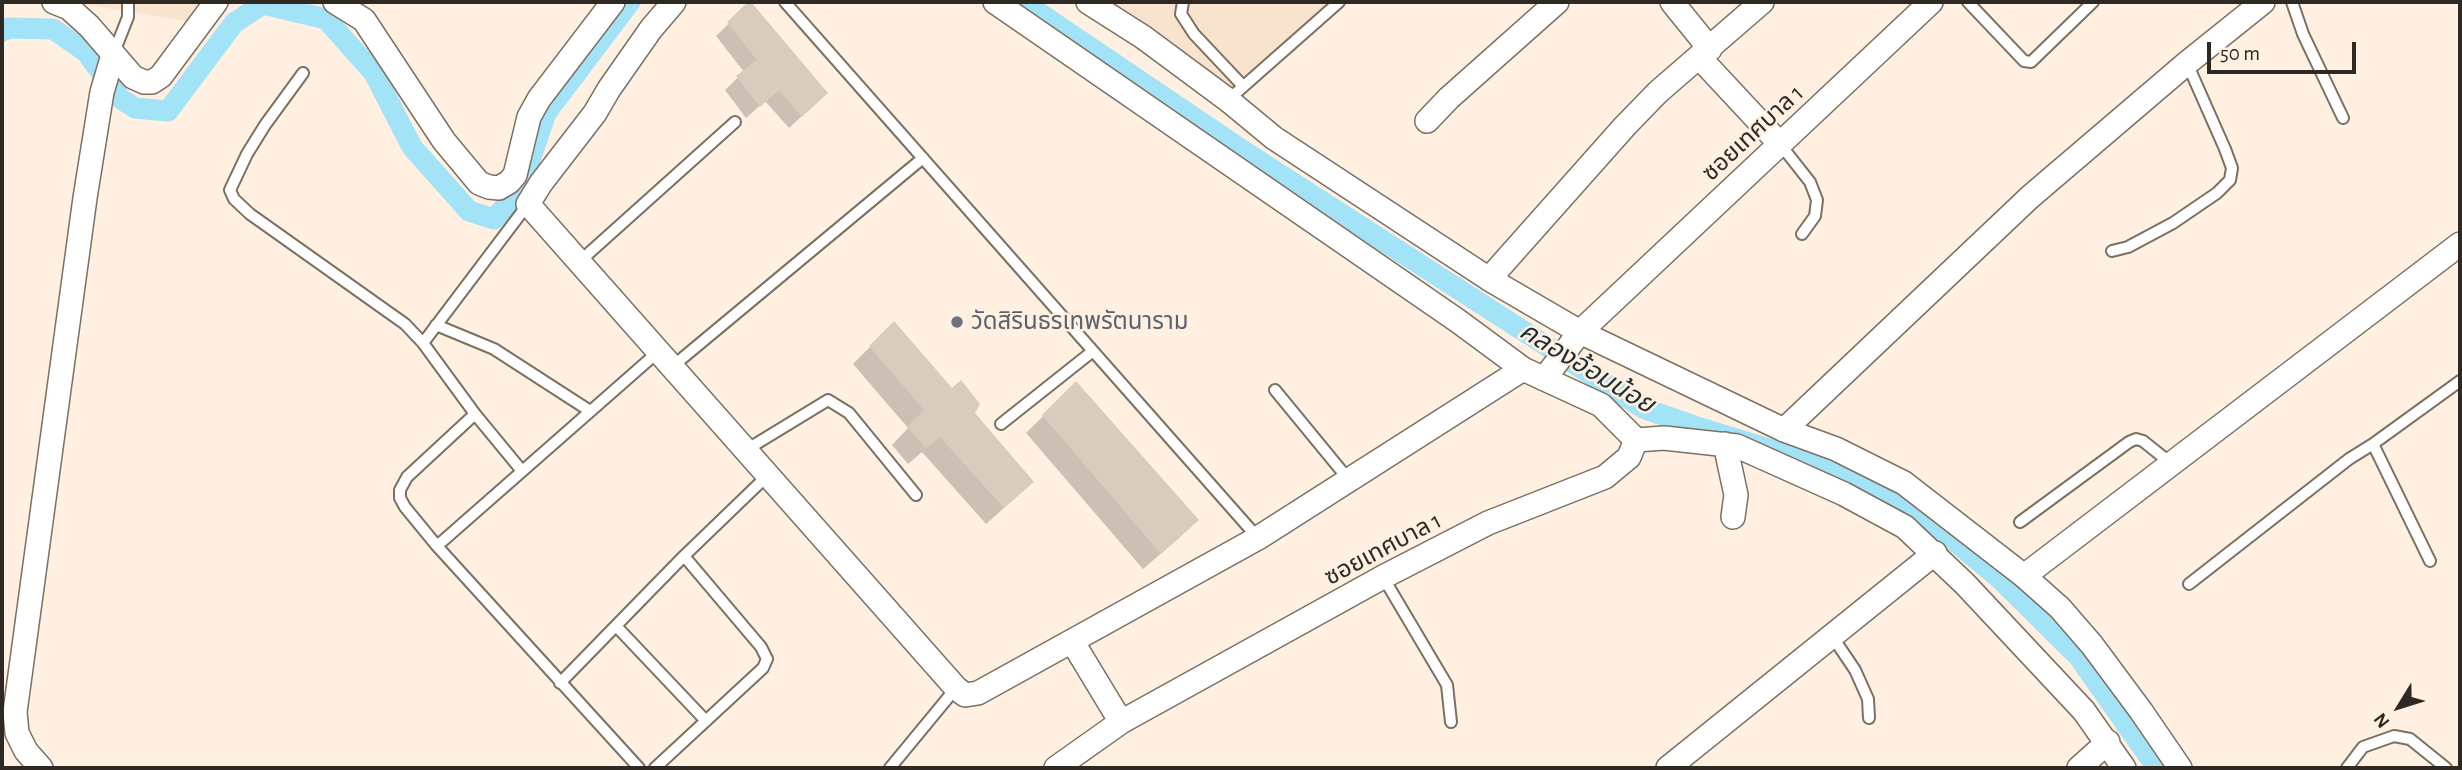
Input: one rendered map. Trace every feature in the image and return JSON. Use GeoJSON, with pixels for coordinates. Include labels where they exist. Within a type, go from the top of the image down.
{"type":"FeatureCollection","features":[{"type":"Feature","properties":{"kind":"street"},"geometry":{"type":"LineString","coordinates":[[54,2],[69,8],[89,26],[111,57],[133,77],[144,82],[152,82],[161,76],[216,2]]}},
{"type":"Feature","properties":{"kind":"street"},"geometry":{"type":"LineString","coordinates":[[335,2],[364,20],[444,141],[479,183],[499,188],[515,175],[529,117],[539,99],[613,2]]}},
{"type":"Feature","properties":{"kind":"street"},"geometry":{"type":"LineString","coordinates":[[674,2],[651,29],[595,113],[528,204],[965,695],[978,693],[1258,538],[1349,480],[1541,371]]}},
{"type":"Feature","properties":{"kind":"street"},"geometry":{"type":"LineString","coordinates":[[995,2],[1458,321],[1601,405],[1636,440],[1664,438],[1737,446],[1843,494],[1905,527],[1935,553],[2084,711],[2124,768]]}},
{"type":"Feature","properties":{"kind":"street"},"geometry":{"type":"LineString","coordinates":[[1088,2],[1236,93],[1274,138],[1575,338],[1784,430],[1836,449],[1904,483],[2024,576],[2060,608],[2092,645],[2180,768]]}},
{"type":"Feature","properties":{"kind":"street"},"geometry":{"type":"LineString","coordinates":[[1427,121],[1449,98],[1557,2]]}},
{"type":"Feature","properties":{"kind":"street"},"geometry":{"type":"LineString","coordinates":[[1672,2],[1704,53],[1780,144]]}},
{"type":"Feature","properties":{"kind":"street"},"geometry":{"type":"LineString","coordinates":[[1489,279],[1658,92],[1762,2]]}},
{"type":"Feature","properties":{"kind":"street","name":"ซอยเทศบาล 1"},"geometry":{"type":"LineString","coordinates":[[1541,371],[1931,2]]}},
{"type":"Feature","properties":{"kind":"street"},"geometry":{"type":"LineString","coordinates":[[1784,430],[2030,197],[2263,2]]}},
{"type":"Feature","properties":{"kind":"street"},"geometry":{"type":"LineString","coordinates":[[41,768],[26,751],[17,733],[15,712],[61,363],[102,92],[111,57]]}},
{"type":"Feature","properties":{"kind":"street"},"geometry":{"type":"LineString","coordinates":[[2024,576],[2460,244]]}},
{"type":"Feature","properties":{"kind":"street","name":"ซอยเทศบาล 1"},"geometry":{"type":"LineString","coordinates":[[1056,768],[1121,722],[1383,577],[1488,523],[1605,477],[1629,457],[1636,440]]}},
{"type":"Feature","properties":{"kind":"street"},"geometry":{"type":"LineString","coordinates":[[1725,444],[1736,495],[1733,517]]}},
{"type":"Feature","properties":{"kind":"street"},"geometry":{"type":"LineString","coordinates":[[1668,768],[1935,553]]}},
{"type":"Feature","properties":{"kind":"street"},"geometry":{"type":"LineString","coordinates":[[1072,641],[1121,722]]}},
{"type":"Feature","properties":{"kind":"street"},"geometry":{"type":"LineString","coordinates":[[2079,768],[2108,742]]}},
{"type":"Feature","properties":{"kind":"lane"},"geometry":{"type":"LineString","coordinates":[[111,57],[128,17],[128,2]]}},
{"type":"Feature","properties":{"kind":"lane"},"geometry":{"type":"LineString","coordinates":[[785,2],[1258,538]]}},
{"type":"Feature","properties":{"kind":"lane"},"geometry":{"type":"LineString","coordinates":[[1183,2],[1181,14],[1236,93],[1339,2]]}},
{"type":"Feature","properties":{"kind":"lane"},"geometry":{"type":"LineString","coordinates":[[1968,2],[2024,61],[2031,62],[2093,2]]}},
{"type":"Feature","properties":{"kind":"lane"},"geometry":{"type":"LineString","coordinates":[[2292,2],[2302,34],[2343,118]]}},
{"type":"Feature","properties":{"kind":"lane"},"geometry":{"type":"LineString","coordinates":[[2112,251],[2128,247],[2173,223],[2217,193],[2230,180],[2232,167],[2187,63]]}},
{"type":"Feature","properties":{"kind":"lane"},"geometry":{"type":"LineString","coordinates":[[303,73],[247,154],[230,190],[234,199],[250,214],[405,324],[423,343],[475,414],[522,471]]}},
{"type":"Feature","properties":{"kind":"lane"},"geometry":{"type":"LineString","coordinates":[[579,262],[735,122]]}},
{"type":"Feature","properties":{"kind":"lane"},"geometry":{"type":"LineString","coordinates":[[1780,144],[1810,182],[1817,200],[1815,216],[1802,234]]}},
{"type":"Feature","properties":{"kind":"lane"},"geometry":{"type":"LineString","coordinates":[[438,546],[590,411],[666,359],[923,158]]}},
{"type":"Feature","properties":{"kind":"lane"},"geometry":{"type":"LineString","coordinates":[[423,343],[528,204]]}},
{"type":"Feature","properties":{"kind":"lane"},"geometry":{"type":"LineString","coordinates":[[436,325],[494,349],[590,411]]}},
{"type":"Feature","properties":{"kind":"lane"},"geometry":{"type":"LineString","coordinates":[[1001,424],[1093,351]]}},
{"type":"Feature","properties":{"kind":"lane"},"geometry":{"type":"LineString","coordinates":[[2189,584],[2349,459],[2460,381]]}},
{"type":"Feature","properties":{"kind":"lane"},"geometry":{"type":"LineString","coordinates":[[1275,390],[1349,480]]}},
{"type":"Feature","properties":{"kind":"lane"},"geometry":{"type":"LineString","coordinates":[[746,450],[828,400],[837,403],[849,413],[916,495]]}},
{"type":"Feature","properties":{"kind":"lane"},"geometry":{"type":"LineString","coordinates":[[475,414],[407,477],[400,490],[400,498],[405,508],[438,546],[639,768]]}},
{"type":"Feature","properties":{"kind":"lane"},"geometry":{"type":"LineString","coordinates":[[2020,522],[2136,439],[2143,441],[2173,465]]}},
{"type":"Feature","properties":{"kind":"lane"},"geometry":{"type":"LineString","coordinates":[[2373,444],[2430,561]]}},
{"type":"Feature","properties":{"kind":"lane"},"geometry":{"type":"LineString","coordinates":[[560,683],[684,556],[768,475]]}},
{"type":"Feature","properties":{"kind":"lane"},"geometry":{"type":"LineString","coordinates":[[655,768],[763,668],[767,659],[761,646],[684,556]]}},
{"type":"Feature","properties":{"kind":"lane"},"geometry":{"type":"LineString","coordinates":[[1383,577],[1447,685],[1451,722]]}},
{"type":"Feature","properties":{"kind":"lane"},"geometry":{"type":"LineString","coordinates":[[617,626],[706,721]]}},
{"type":"Feature","properties":{"kind":"lane"},"geometry":{"type":"LineString","coordinates":[[1832,636],[1855,670],[1868,699],[1869,718]]}},
{"type":"Feature","properties":{"kind":"lane"},"geometry":{"type":"LineString","coordinates":[[890,768],[956,688]]}},
{"type":"Feature","properties":{"kind":"lane"},"geometry":{"type":"LineString","coordinates":[[2347,768],[2363,747],[2394,736],[2410,739],[2446,768]]}},
{"type":"Feature","properties":{"kind":"shaded area"},"geometry":{"type":"Polygon","coordinates":[[[69,2],[207,2],[192,22],[69,2]]]}},
{"type":"Feature","properties":{"kind":"shaded area"},"geometry":{"type":"Polygon","coordinates":[[[1101,2],[1347,2],[1238,94],[1101,2]]]}},
{"type":"Feature","properties":{"kind":"building"},"geometry":{"type":"Polygon","coordinates":[[[751,2],[828,93],[802,117],[779,90],[760,107],[736,76],[757,60],[727,22],[751,2]]]}},
{"type":"Feature","properties":{"kind":"building"},"geometry":{"type":"Polygon","coordinates":[[[894,321],[952,388],[961,380],[980,404],[975,413],[1034,482],[1004,508],[940,437],[926,448],[907,427],[924,410],[869,346],[894,321]]]}},
{"type":"Feature","properties":{"kind":"building"},"geometry":{"type":"Polygon","coordinates":[[[1076,381],[1199,520],[1161,554],[1042,415],[1076,381]]]}},
{"type":"Feature","properties":{"kind":"waterway","name":"คลองอ้อมน้อย"},"geometry":{"type":"LineString","coordinates":[[2,31],[9,28],[53,29],[86,52],[121,99],[135,108],[168,111],[234,23],[263,4],[326,19],[374,73],[412,147],[469,211],[494,219],[520,190],[546,113],[630,2]]}},
{"type":"Feature","properties":{"kind":"waterway","name":"คลองอ้อมน้อย"},"geometry":{"type":"LineString","coordinates":[[1023,2],[1236,146],[1643,408],[1795,457],[1920,512],[2000,579],[2078,656],[2157,768]]}},
{"type":"Feature","properties":{"kind":"place","name":"วัดสิรินธรเทพรัตนาราม"},"geometry":{"type":"Point","coordinates":[957,322]}}]}
